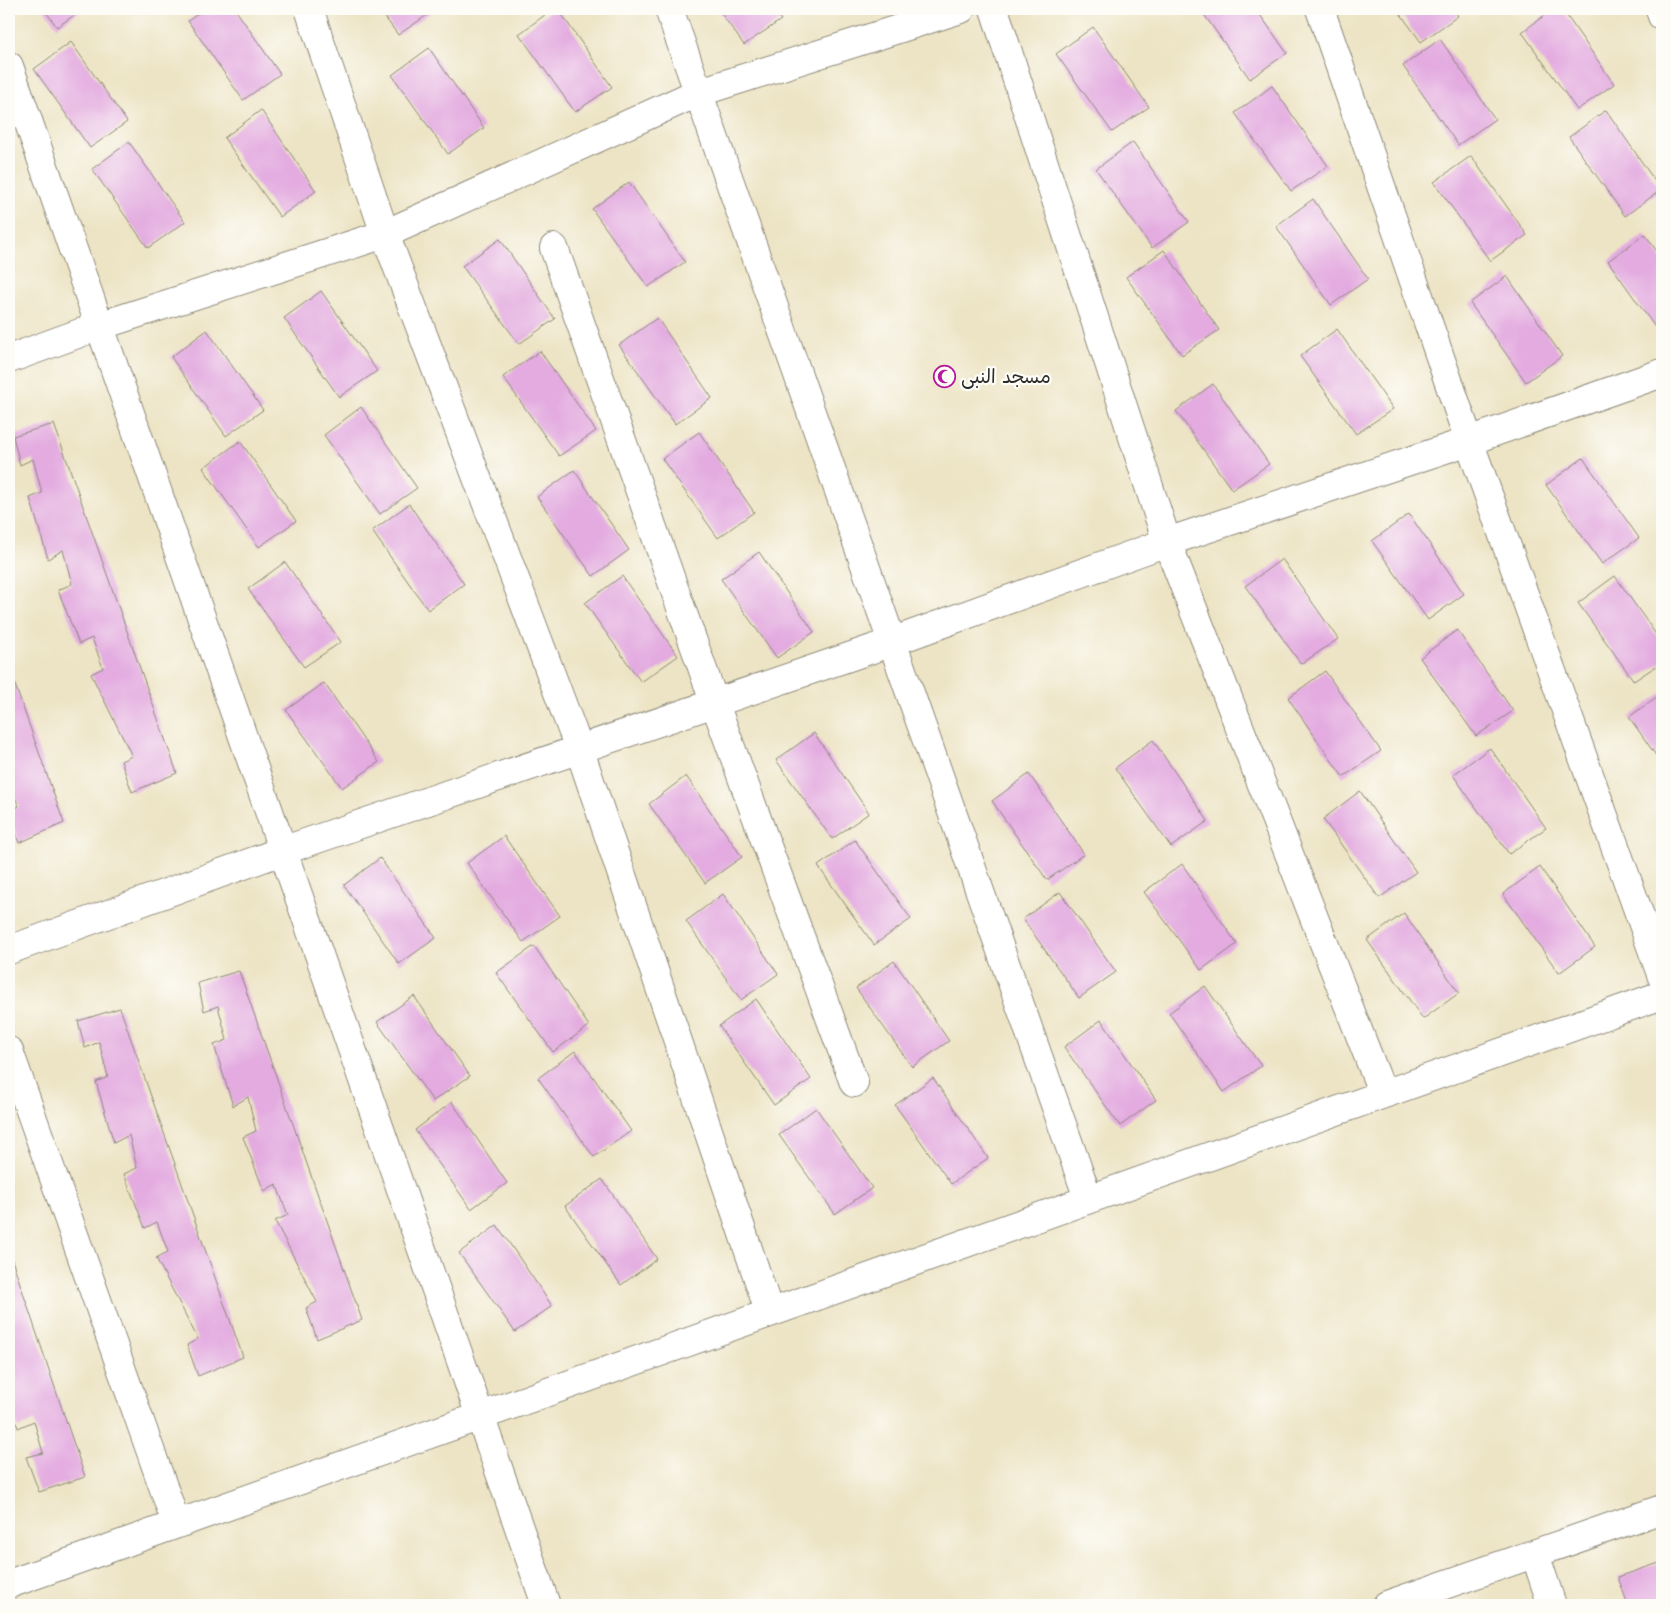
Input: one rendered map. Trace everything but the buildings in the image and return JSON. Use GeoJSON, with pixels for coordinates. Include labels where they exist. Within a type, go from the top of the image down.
{"type":"FeatureCollection","features":[{"type":"Feature","properties":{"kind":"street"},"geometry":{"type":"LineString","coordinates":[[309,9],[385,234],[580,751],[769,1311]]}},
{"type":"Feature","properties":{"kind":"street"},"geometry":{"type":"LineString","coordinates":[[669,9],[697,93],[893,641],[1088,1198]]}},
{"type":"Feature","properties":{"kind":"street"},"geometry":{"type":"LineString","coordinates":[[9,359],[99,326],[385,234],[697,93],[961,9]]}},
{"type":"Feature","properties":{"kind":"street"},"geometry":{"type":"LineString","coordinates":[[994,9],[1167,542],[1382,1094]]}},
{"type":"Feature","properties":{"kind":"street"},"geometry":{"type":"LineString","coordinates":[[1320,9],[1469,441],[1662,978]]}},
{"type":"Feature","properties":{"kind":"street"},"geometry":{"type":"LineString","coordinates":[[1660,9],[1662,16]]}},
{"type":"Feature","properties":{"kind":"street"},"geometry":{"type":"LineString","coordinates":[[9,66],[546,1605]]}},
{"type":"Feature","properties":{"kind":"street"},"geometry":{"type":"LineString","coordinates":[[554,248],[714,704],[854,1083]]}},
{"type":"Feature","properties":{"kind":"street"},"geometry":{"type":"LineString","coordinates":[[9,950],[282,851],[580,751],[1167,542],[1469,441],[1662,373]]}},
{"type":"Feature","properties":{"kind":"street"},"geometry":{"type":"LineString","coordinates":[[9,1584],[479,1414],[1662,995]]}},
{"type":"Feature","properties":{"kind":"street"},"geometry":{"type":"LineString","coordinates":[[9,1052],[176,1523]]}},
{"type":"Feature","properties":{"kind":"street"},"geometry":{"type":"LineString","coordinates":[[1387,1605],[1662,1509]]}},
{"type":"Feature","properties":{"kind":"street"},"geometry":{"type":"LineString","coordinates":[[1535,1554],[1552,1605]]}},
{"type":"Feature","properties":{"kind":"place","name":"مسجد النبی"},"geometry":{"type":"Point","coordinates":[945,377]}}]}
